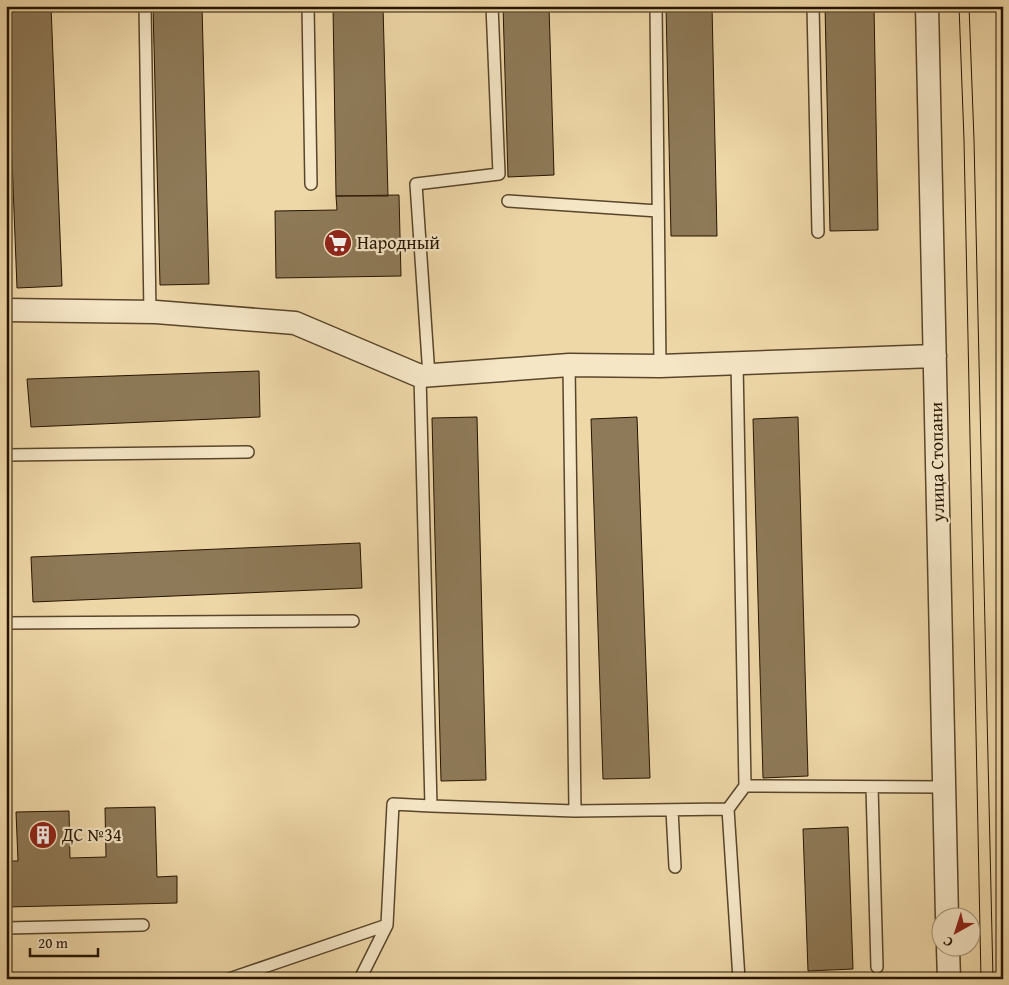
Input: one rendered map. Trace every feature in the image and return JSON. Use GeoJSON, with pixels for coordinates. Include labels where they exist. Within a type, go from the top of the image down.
{"type":"FeatureCollection","features":[{"type":"Feature","properties":{"kind":"street","name":"улица Стопани"},"geometry":{"type":"LineString","coordinates":[[927,6],[947,908]]}},
{"type":"Feature","properties":{"kind":"street"},"geometry":{"type":"LineString","coordinates":[[6,310],[150,312],[295,323],[424,376],[570,365],[660,366],[935,356]]}},
{"type":"Feature","properties":{"kind":"street"},"geometry":{"type":"LineString","coordinates":[[948,958],[949,979]]}},
{"type":"Feature","properties":{"kind":"lane"},"geometry":{"type":"LineString","coordinates":[[145,6],[150,312]]}},
{"type":"Feature","properties":{"kind":"lane"},"geometry":{"type":"LineString","coordinates":[[308,6],[311,184]]}},
{"type":"Feature","properties":{"kind":"lane"},"geometry":{"type":"LineString","coordinates":[[431,806],[424,376],[416,184],[499,174],[492,6]]}},
{"type":"Feature","properties":{"kind":"lane"},"geometry":{"type":"LineString","coordinates":[[656,6],[660,366]]}},
{"type":"Feature","properties":{"kind":"lane"},"geometry":{"type":"LineString","coordinates":[[813,6],[818,232]]}},
{"type":"Feature","properties":{"kind":"lane"},"geometry":{"type":"LineString","coordinates":[[508,201],[658,211]]}},
{"type":"Feature","properties":{"kind":"lane"},"geometry":{"type":"LineString","coordinates":[[737,363],[745,786],[728,809],[739,979]]}},
{"type":"Feature","properties":{"kind":"lane"},"geometry":{"type":"LineString","coordinates":[[570,365],[575,811]]}},
{"type":"Feature","properties":{"kind":"lane"},"geometry":{"type":"LineString","coordinates":[[6,455],[248,452]]}},
{"type":"Feature","properties":{"kind":"lane"},"geometry":{"type":"LineString","coordinates":[[6,623],[353,621]]}},
{"type":"Feature","properties":{"kind":"lane"},"geometry":{"type":"LineString","coordinates":[[745,786],[944,787]]}},
{"type":"Feature","properties":{"kind":"lane"},"geometry":{"type":"LineString","coordinates":[[872,787],[877,967]]}},
{"type":"Feature","properties":{"kind":"lane"},"geometry":{"type":"LineString","coordinates":[[360,979],[387,925],[393,804],[575,811],[728,809]]}},
{"type":"Feature","properties":{"kind":"lane"},"geometry":{"type":"LineString","coordinates":[[672,810],[675,867]]}},
{"type":"Feature","properties":{"kind":"lane"},"geometry":{"type":"LineString","coordinates":[[6,928],[143,925]]}},
{"type":"Feature","properties":{"kind":"lane"},"geometry":{"type":"LineString","coordinates":[[229,979],[387,925]]}},
{"type":"Feature","properties":{"kind":"building"},"geometry":{"type":"Polygon","coordinates":[[[6,6],[51,6],[62,286],[17,288],[6,6]]]}},
{"type":"Feature","properties":{"kind":"building"},"geometry":{"type":"Polygon","coordinates":[[[153,6],[202,6],[209,284],[160,285],[153,6]]]}},
{"type":"Feature","properties":{"kind":"building"},"geometry":{"type":"Polygon","coordinates":[[[333,6],[383,6],[388,196],[336,196],[333,6]]]}},
{"type":"Feature","properties":{"kind":"building"},"geometry":{"type":"Polygon","coordinates":[[[503,6],[549,6],[554,175],[508,177],[503,6]]]}},
{"type":"Feature","properties":{"kind":"building"},"geometry":{"type":"Polygon","coordinates":[[[666,6],[712,6],[717,236],[671,236],[666,6]]]}},
{"type":"Feature","properties":{"kind":"building"},"geometry":{"type":"Polygon","coordinates":[[[825,6],[874,6],[878,230],[830,231],[825,6]]]}},
{"type":"Feature","properties":{"kind":"building","name":"Народный"},"geometry":{"type":"Polygon","coordinates":[[[399,195],[401,276],[276,278],[275,211],[337,210],[336,196],[399,195]]]}},
{"type":"Feature","properties":{"kind":"building"},"geometry":{"type":"Polygon","coordinates":[[[259,371],[260,417],[31,427],[27,379],[259,371]]]}},
{"type":"Feature","properties":{"kind":"building"},"geometry":{"type":"Polygon","coordinates":[[[477,417],[486,780],[441,781],[432,418],[477,417]]]}},
{"type":"Feature","properties":{"kind":"building"},"geometry":{"type":"Polygon","coordinates":[[[637,417],[650,778],[603,779],[591,419],[637,417]]]}},
{"type":"Feature","properties":{"kind":"building"},"geometry":{"type":"Polygon","coordinates":[[[798,417],[808,776],[763,778],[753,419],[798,417]]]}},
{"type":"Feature","properties":{"kind":"building"},"geometry":{"type":"Polygon","coordinates":[[[360,543],[362,588],[33,602],[31,557],[360,543]]]}},
{"type":"Feature","properties":{"kind":"building","name":"ДС №34"},"geometry":{"type":"Polygon","coordinates":[[[155,807],[157,877],[177,876],[177,903],[6,907],[6,861],[18,861],[16,812],[69,811],[70,858],[106,857],[105,808],[155,807]]]}},
{"type":"Feature","properties":{"kind":"building"},"geometry":{"type":"Polygon","coordinates":[[[848,827],[853,969],[808,971],[803,829],[848,827]]]}},
{"type":"Feature","properties":{"kind":"tram line"},"geometry":{"type":"LineString","coordinates":[[959,6],[964,140],[981,979]]}},
{"type":"Feature","properties":{"kind":"tram line"},"geometry":{"type":"LineString","coordinates":[[969,6],[974,140],[993,979]]}},
{"type":"Feature","properties":{"kind":"place","name":"Народный"},"geometry":{"type":"Point","coordinates":[338,243]}},
{"type":"Feature","properties":{"kind":"place","name":"ДС №34"},"geometry":{"type":"Point","coordinates":[43,835]}}]}
